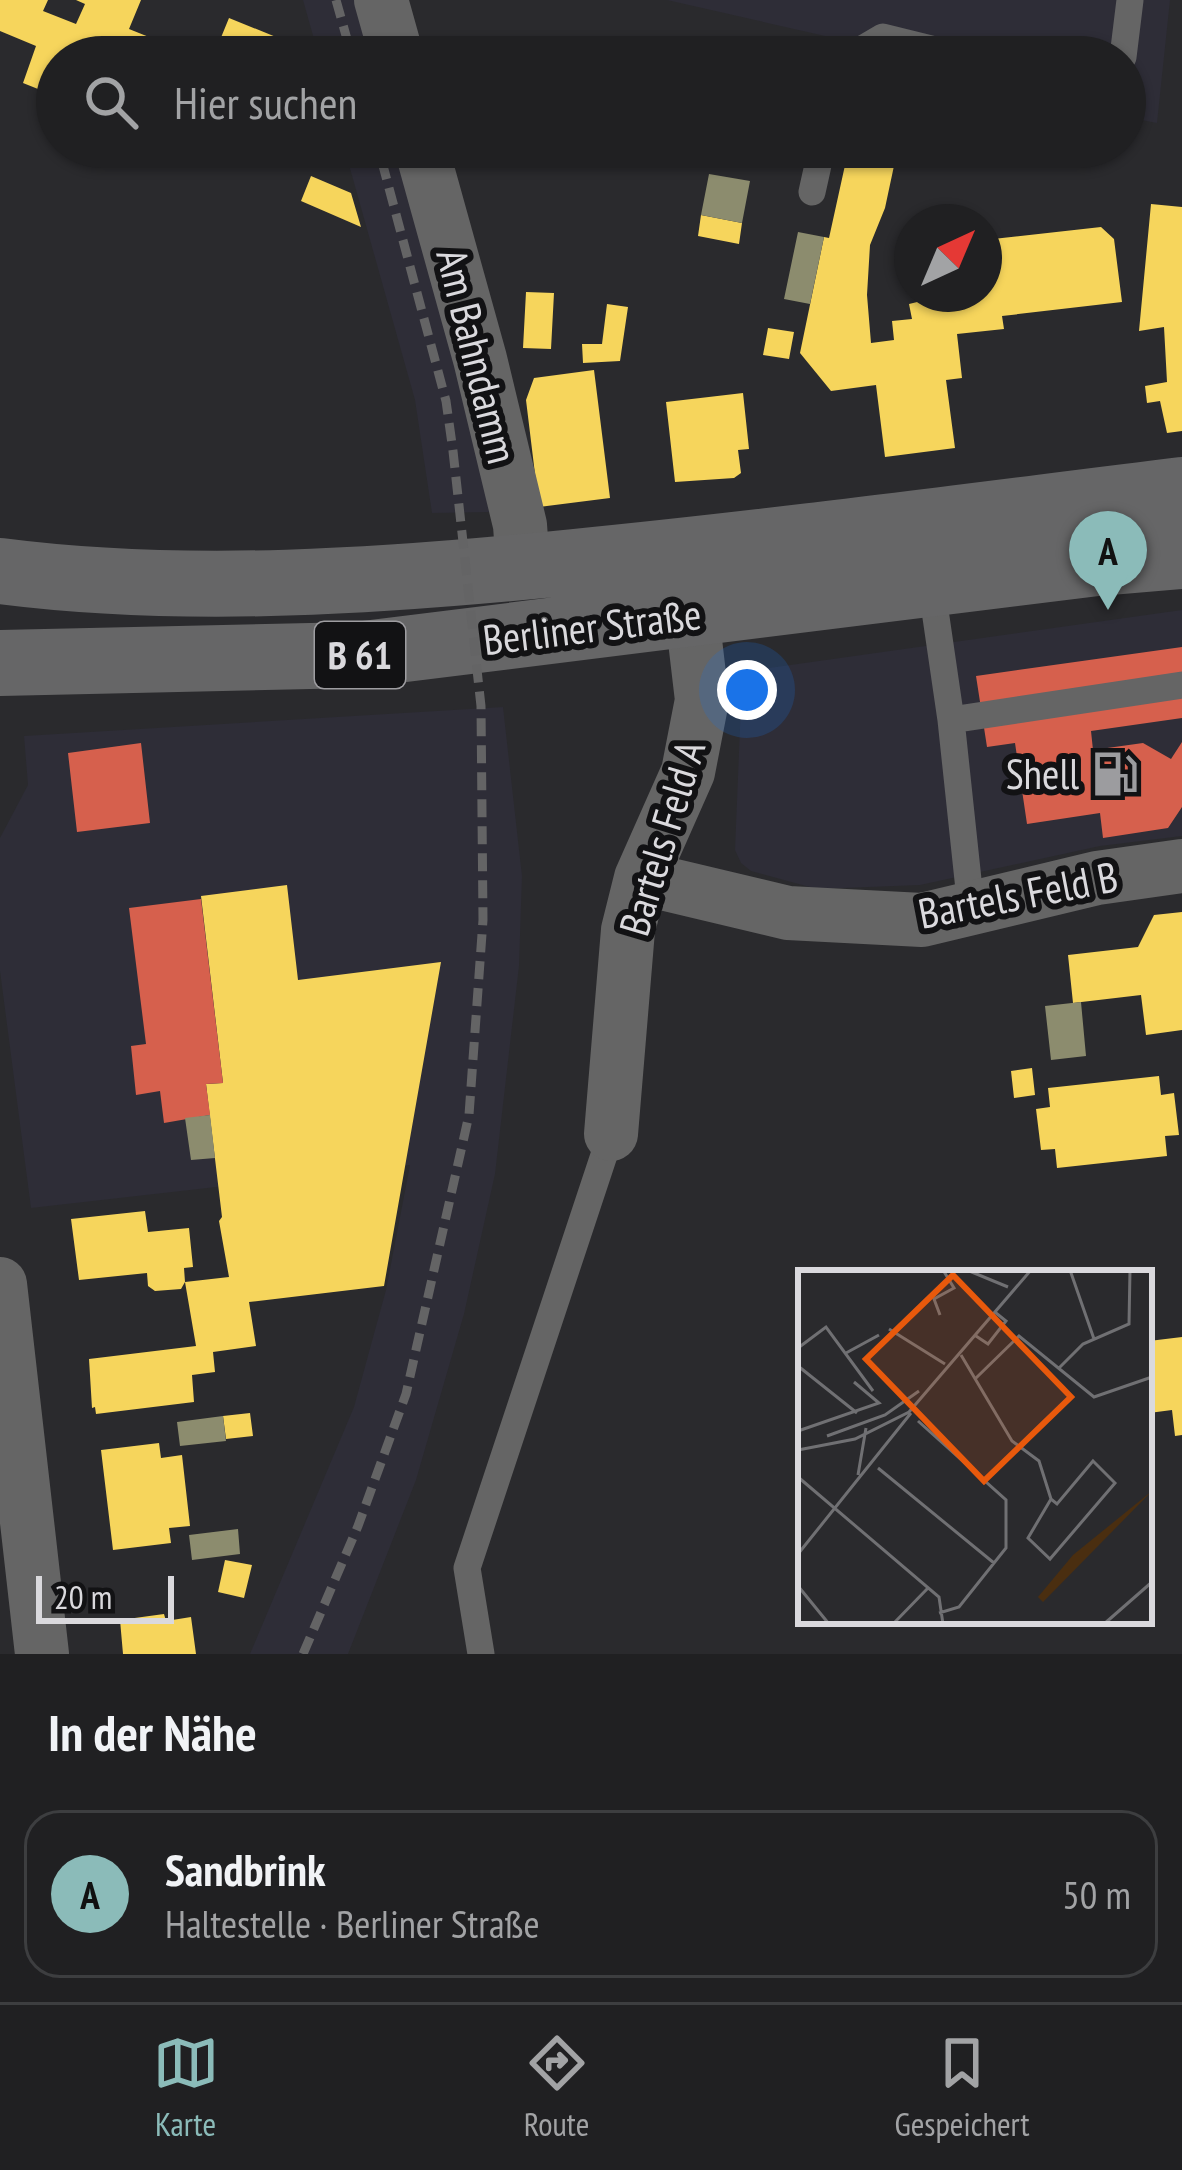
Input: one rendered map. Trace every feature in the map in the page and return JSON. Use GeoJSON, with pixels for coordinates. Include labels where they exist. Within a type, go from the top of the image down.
{"type":"FeatureCollection","features":[{"type":"Feature","properties":{"kind":"main road","name":"Berliner Straße"},"geometry":{"type":"LineString","coordinates":[[0,571],[188,582],[370,579],[783,541],[1182,490]]}},
{"type":"Feature","properties":{"kind":"main road","name":"Berliner Straße"},"geometry":{"type":"LineString","coordinates":[[0,663],[356,655],[1182,556]]}},
{"type":"Feature","properties":{"kind":"street"},"geometry":{"type":"LineString","coordinates":[[381,0],[391,36]]}},
{"type":"Feature","properties":{"kind":"street","name":"Am Bahndamm"},"geometry":{"type":"LineString","coordinates":[[427,168],[480,359],[520,525],[523,567]]}},
{"type":"Feature","properties":{"kind":"street","name":"Bartels Feld A"},"geometry":{"type":"LineString","coordinates":[[611,1134],[628,930],[641,878],[688,772],[702,700],[692,614]]}},
{"type":"Feature","properties":{"kind":"street","name":"Bartels Feld B"},"geometry":{"type":"LineString","coordinates":[[641,878],[788,913],[922,920],[1097,878],[1182,866]]}},
{"type":"Feature","properties":{"kind":"street"},"geometry":{"type":"LineString","coordinates":[[0,1284],[42,1654]]}},
{"type":"Feature","properties":{"kind":"lane"},"geometry":{"type":"LineString","coordinates":[[1126,36],[1130,0]]}},
{"type":"Feature","properties":{"kind":"lane"},"geometry":{"type":"LineString","coordinates":[[812,192],[817,168]]}},
{"type":"Feature","properties":{"kind":"lane"},"geometry":{"type":"LineString","coordinates":[[931,583],[952,720],[971,908]]}},
{"type":"Feature","properties":{"kind":"lane"},"geometry":{"type":"LineString","coordinates":[[952,720],[1182,686]]}},
{"type":"Feature","properties":{"kind":"lane"},"geometry":{"type":"LineString","coordinates":[[481,1654],[467,1568],[611,1134]]}},
{"type":"Feature","properties":{"kind":"shaded area"},"geometry":{"type":"Polygon","coordinates":[[[303,0],[366,0],[375,36],[313,36],[303,0]]]}},
{"type":"Feature","properties":{"kind":"shaded area"},"geometry":{"type":"Polygon","coordinates":[[[667,0],[1170,0],[1157,123],[1146,121],[1146,36],[825,36],[667,0]]]}},
{"type":"Feature","properties":{"kind":"shaded area"},"geometry":{"type":"Polygon","coordinates":[[[350,168],[410,168],[469,392],[489,512],[432,513],[415,400],[350,168]]]}},
{"type":"Feature","properties":{"kind":"shaded area"},"geometry":{"type":"Polygon","coordinates":[[[1182,610],[1182,836],[1100,846],[920,885],[817,889],[751,871],[741,863],[735,850],[741,703],[769,668],[1182,610]]]}},
{"type":"Feature","properties":{"kind":"shaded area"},"geometry":{"type":"Polygon","coordinates":[[[503,707],[522,876],[519,966],[495,1174],[464,1314],[416,1480],[348,1654],[250,1654],[354,1407],[386,1290],[410,1165],[31,1208],[0,971],[0,838],[28,785],[24,736],[503,707]]]}},
{"type":"Feature","properties":{"kind":"building: Wohnen"},"geometry":{"type":"Polygon","coordinates":[[[0,0],[48,0],[43,11],[76,24],[85,4],[76,0],[141,0],[129,29],[146,36],[36,36],[36,46],[0,31],[0,0]]]}},
{"type":"Feature","properties":{"kind":"building: Wohnen"},"geometry":{"type":"Polygon","coordinates":[[[229,18],[274,36],[222,36],[229,18]]]}},
{"type":"Feature","properties":{"kind":"building: Wohnen"},"geometry":{"type":"Polygon","coordinates":[[[36,46],[36,88],[23,83],[36,46]]]}},
{"type":"Feature","properties":{"kind":"building: Wohnen"},"geometry":{"type":"Polygon","coordinates":[[[844,168],[894,168],[870,245],[871,343],[894,340],[892,321],[912,319],[911,312],[1002,312],[1002,238],[1101,227],[1114,239],[1122,302],[1002,316],[1004,329],[957,334],[962,378],[946,380],[955,448],[885,457],[876,385],[831,391],[800,353],[824,237],[829,238],[844,168]]]}},
{"type":"Feature","properties":{"kind":"building: Wohnen"},"geometry":{"type":"Polygon","coordinates":[[[311,176],[351,193],[361,227],[301,201],[311,176]]]}},
{"type":"Feature","properties":{"kind":"building: Wohnen"},"geometry":{"type":"Polygon","coordinates":[[[1151,204],[1182,207],[1182,431],[1167,433],[1160,401],[1147,403],[1145,386],[1167,382],[1164,327],[1139,331],[1151,204]]]}},
{"type":"Feature","properties":{"kind":"building: Wohnen"},"geometry":{"type":"Polygon","coordinates":[[[701,215],[742,223],[739,244],[698,236],[701,215]]]}},
{"type":"Feature","properties":{"kind":"building: Wohnen"},"geometry":{"type":"Polygon","coordinates":[[[526,292],[554,293],[551,349],[523,348],[526,292]]]}},
{"type":"Feature","properties":{"kind":"building: Wohnen"},"geometry":{"type":"Polygon","coordinates":[[[607,304],[628,307],[620,361],[583,363],[582,344],[602,344],[607,304]]]}},
{"type":"Feature","properties":{"kind":"building: Wohnen"},"geometry":{"type":"Polygon","coordinates":[[[768,328],[794,332],[789,359],[763,355],[768,328]]]}},
{"type":"Feature","properties":{"kind":"building: Wohnen"},"geometry":{"type":"Polygon","coordinates":[[[594,370],[610,498],[539,507],[526,400],[534,378],[594,370]]]}},
{"type":"Feature","properties":{"kind":"building: Wohnen"},"geometry":{"type":"Polygon","coordinates":[[[743,393],[749,449],[738,450],[741,473],[734,478],[675,482],[666,402],[743,393]]]}},
{"type":"Feature","properties":{"kind":"building: Wohnen"},"geometry":{"type":"Polygon","coordinates":[[[287,885],[298,980],[441,962],[384,1286],[249,1302],[256,1346],[213,1352],[215,1372],[192,1375],[194,1402],[96,1414],[89,1359],[196,1346],[185,1282],[229,1277],[206,1084],[223,1083],[201,896],[287,885]]]}},
{"type":"Feature","properties":{"kind":"building: Wohnen"},"geometry":{"type":"Polygon","coordinates":[[[1182,912],[1182,1030],[1146,1035],[1141,995],[1073,1003],[1068,955],[1138,947],[1154,915],[1182,912]]]}},
{"type":"Feature","properties":{"kind":"building: Wohnen"},"geometry":{"type":"Polygon","coordinates":[[[1032,1068],[1035,1095],[1014,1098],[1011,1071],[1032,1068]]]}},
{"type":"Feature","properties":{"kind":"building: Wohnen"},"geometry":{"type":"Polygon","coordinates":[[[1159,1076],[1161,1095],[1174,1093],[1179,1135],[1165,1136],[1167,1156],[1057,1168],[1055,1149],[1041,1150],[1036,1109],[1050,1107],[1048,1088],[1159,1076]]]}},
{"type":"Feature","properties":{"kind":"building: Wohnen"},"geometry":{"type":"Polygon","coordinates":[[[145,1211],[148,1232],[189,1228],[193,1267],[184,1268],[181,1289],[155,1291],[148,1286],[147,1273],[79,1280],[71,1219],[145,1211]]]}},
{"type":"Feature","properties":{"kind":"building: Wohnen"},"geometry":{"type":"Polygon","coordinates":[[[1182,1337],[1182,1435],[1175,1436],[1172,1410],[1152,1413],[1152,1341],[1182,1337]]]}},
{"type":"Feature","properties":{"kind":"building: Wohnen"},"geometry":{"type":"Polygon","coordinates":[[[250,1413],[253,1436],[226,1439],[223,1416],[250,1413]]]}},
{"type":"Feature","properties":{"kind":"building: Wohnen"},"geometry":{"type":"Polygon","coordinates":[[[159,1443],[161,1458],[182,1455],[190,1526],[169,1528],[171,1543],[113,1550],[101,1450],[159,1443]]]}},
{"type":"Feature","properties":{"kind":"building: Wohnen"},"geometry":{"type":"Polygon","coordinates":[[[225,1560],[252,1565],[244,1598],[218,1592],[225,1560]]]}},
{"type":"Feature","properties":{"kind":"building: Wohnen"},"geometry":{"type":"Polygon","coordinates":[[[164,1614],[166,1621],[191,1617],[196,1654],[123,1654],[120,1620],[164,1614]]]}},
{"type":"Feature","properties":{"kind":"building: Handel"},"geometry":{"type":"Polygon","coordinates":[[[1182,647],[1182,718],[1091,731],[1093,750],[1143,743],[1171,759],[1182,742],[1182,807],[1168,828],[1103,838],[1100,813],[1027,824],[1015,743],[987,747],[976,676],[1182,647]]]}},
{"type":"Feature","properties":{"kind":"building: Handel"},"geometry":{"type":"Polygon","coordinates":[[[141,743],[150,823],[77,832],[68,753],[141,743]]]}},
{"type":"Feature","properties":{"kind":"building: Handel"},"geometry":{"type":"Polygon","coordinates":[[[201,899],[223,1083],[206,1084],[210,1115],[164,1123],[160,1091],[136,1095],[131,1046],[146,1044],[129,908],[201,899]]]}},
{"type":"Feature","properties":{"kind":"building: Industrie"},"geometry":{"type":"Polygon","coordinates":[[[709,174],[750,181],[742,223],[701,215],[709,174]]]}},
{"type":"Feature","properties":{"kind":"building: Industrie"},"geometry":{"type":"Polygon","coordinates":[[[798,232],[824,237],[810,304],[784,299],[798,232]]]}},
{"type":"Feature","properties":{"kind":"building: Industrie"},"geometry":{"type":"Polygon","coordinates":[[[1081,1002],[1086,1056],[1051,1060],[1045,1006],[1081,1002]]]}},
{"type":"Feature","properties":{"kind":"building: Industrie"},"geometry":{"type":"Polygon","coordinates":[[[210,1115],[215,1158],[191,1160],[185,1118],[210,1115]]]}},
{"type":"Feature","properties":{"kind":"building: Industrie"},"geometry":{"type":"Polygon","coordinates":[[[223,1416],[226,1441],[180,1446],[177,1422],[223,1416]]]}},
{"type":"Feature","properties":{"kind":"building: Industrie"},"geometry":{"type":"Polygon","coordinates":[[[238,1529],[240,1554],[192,1560],[189,1535],[238,1529]]]}},
{"type":"Feature","properties":{"kind":"railway"},"geometry":{"type":"LineString","coordinates":[[336,0],[346,36]]}},
{"type":"Feature","properties":{"kind":"railway"},"geometry":{"type":"LineString","coordinates":[[303,1654],[358,1526],[406,1394],[469,1115],[483,920],[481,706],[453,451],[446,401],[384,168]]}},
{"type":"Feature","properties":{"kind":"place","name":"Sandbrink"},"geometry":{"type":"Point","coordinates":[1108,610]}},
{"type":"Feature","properties":{"kind":"place","name":"Shell"},"geometry":{"type":"Point","coordinates":[1115,774]}}]}
